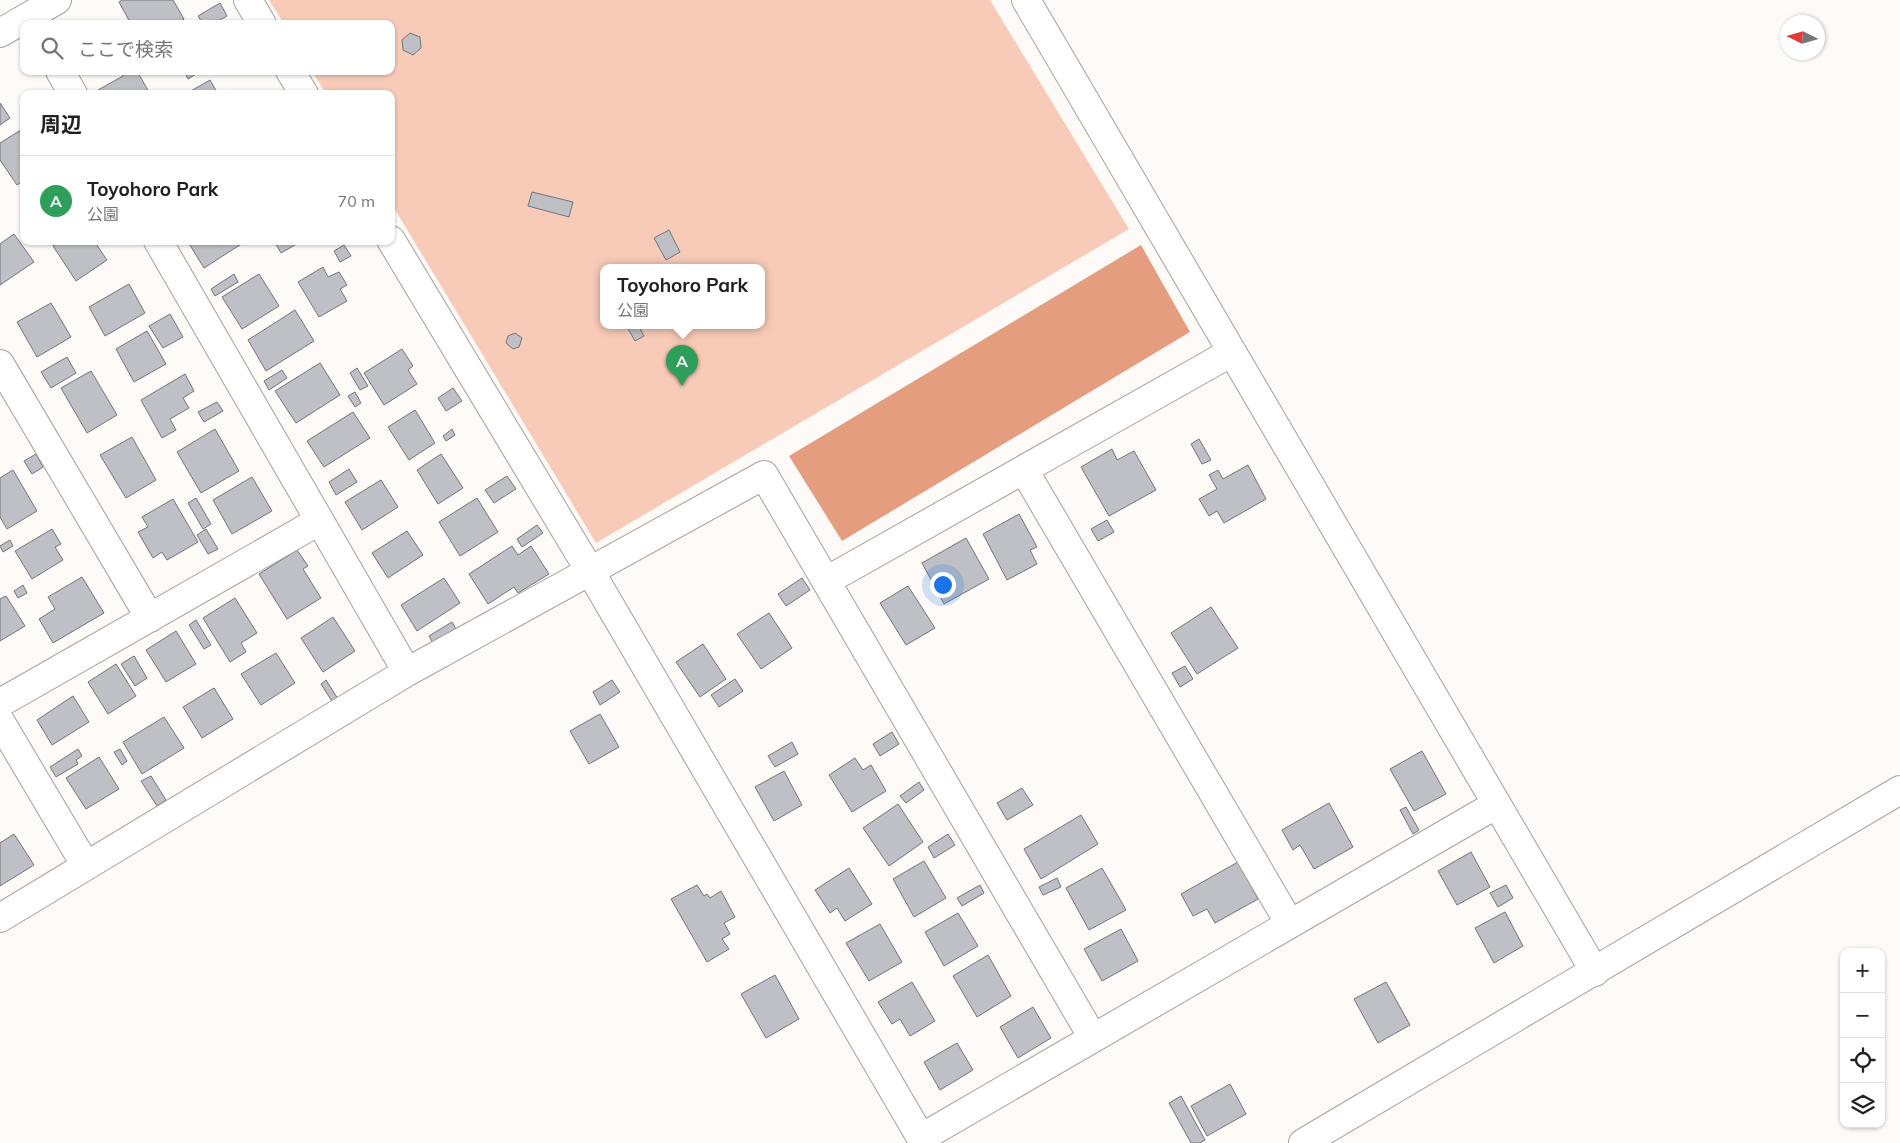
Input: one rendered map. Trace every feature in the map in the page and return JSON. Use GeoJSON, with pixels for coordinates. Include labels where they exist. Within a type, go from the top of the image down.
{"type":"FeatureCollection","features":[{"type":"Feature","properties":{"kind":"street"},"geometry":{"type":"LineString","coordinates":[[0,33],[26,13],[57,0]]}},
{"type":"Feature","properties":{"kind":"street"},"geometry":{"type":"LineString","coordinates":[[248,0],[260,20]]}},
{"type":"Feature","properties":{"kind":"street"},"geometry":{"type":"LineString","coordinates":[[1026,0],[1595,972]]}},
{"type":"Feature","properties":{"kind":"street"},"geometry":{"type":"LineString","coordinates":[[62,75],[71,90]]}},
{"type":"Feature","properties":{"kind":"street"},"geometry":{"type":"LineString","coordinates":[[292,75],[302,90]]}},
{"type":"Feature","properties":{"kind":"street"},"geometry":{"type":"LineString","coordinates":[[160,245],[406,672]]}},
{"type":"Feature","properties":{"kind":"street"},"geometry":{"type":"LineString","coordinates":[[394,245],[590,571],[923,1140],[1093,1038],[1496,804]]}},
{"type":"Feature","properties":{"kind":"street"},"geometry":{"type":"LineString","coordinates":[[826,581],[1232,352]]}},
{"type":"Feature","properties":{"kind":"street"},"geometry":{"type":"LineString","coordinates":[[0,364],[150,618]]}},
{"type":"Feature","properties":{"kind":"street"},"geometry":{"type":"LineString","coordinates":[[1024,470],[1290,924]]}},
{"type":"Feature","properties":{"kind":"street"},"geometry":{"type":"LineString","coordinates":[[0,918],[406,672],[764,475],[1093,1038]]}},
{"type":"Feature","properties":{"kind":"street"},"geometry":{"type":"LineString","coordinates":[[0,703],[319,521]]}},
{"type":"Feature","properties":{"kind":"street"},"geometry":{"type":"LineString","coordinates":[[0,721],[86,866]]}},
{"type":"Feature","properties":{"kind":"street"},"geometry":{"type":"LineString","coordinates":[[1303,1143],[1900,790]]}},
{"type":"Feature","properties":{"kind":"shaded area"},"geometry":{"type":"Polygon","coordinates":[[[269,0],[990,0],[1129,229],[596,543],[395,210],[395,90],[324,90],[314,75],[395,75],[395,20],[282,20],[269,0]]]}},
{"type":"Feature","properties":{"kind":"shaded area"},"geometry":{"type":"Polygon","coordinates":[[[1141,245],[1190,332],[842,541],[789,456],[1141,245]]]}},
{"type":"Feature","properties":{"kind":"building"},"geometry":{"type":"Polygon","coordinates":[[[122,0],[173,0],[184,19],[129,20],[119,2],[122,0]]]}},
{"type":"Feature","properties":{"kind":"building"},"geometry":{"type":"Polygon","coordinates":[[[220,3],[227,16],[220,20],[200,20],[198,16],[220,3]]]}},
{"type":"Feature","properties":{"kind":"building"},"geometry":{"type":"Polygon","coordinates":[[[410,33],[420,37],[421,48],[413,55],[403,50],[402,40],[410,33]]]}},
{"type":"Feature","properties":{"kind":"building"},"geometry":{"type":"Polygon","coordinates":[[[139,75],[148,90],[98,90],[123,76],[139,75]]]}},
{"type":"Feature","properties":{"kind":"building"},"geometry":{"type":"Polygon","coordinates":[[[186,75],[194,75],[188,79],[186,75]]]}},
{"type":"Feature","properties":{"kind":"building"},"geometry":{"type":"Polygon","coordinates":[[[210,80],[216,90],[192,90],[210,80]]]}},
{"type":"Feature","properties":{"kind":"building"},"geometry":{"type":"Polygon","coordinates":[[[0,103],[10,118],[0,125],[0,103]]]}},
{"type":"Feature","properties":{"kind":"building"},"geometry":{"type":"Polygon","coordinates":[[[20,130],[20,183],[17,185],[0,160],[0,143],[20,130]]]}},
{"type":"Feature","properties":{"kind":"building"},"geometry":{"type":"Polygon","coordinates":[[[532,192],[573,202],[569,217],[528,206],[532,192]]]}},
{"type":"Feature","properties":{"kind":"building"},"geometry":{"type":"Polygon","coordinates":[[[669,230],[680,252],[666,260],[654,238],[669,230]]]}},
{"type":"Feature","properties":{"kind":"building"},"geometry":{"type":"Polygon","coordinates":[[[14,234],[20,245],[34,262],[0,285],[0,244],[14,234]]]}},
{"type":"Feature","properties":{"kind":"building"},"geometry":{"type":"Polygon","coordinates":[[[97,245],[107,260],[76,281],[53,246],[97,245]]]}},
{"type":"Feature","properties":{"kind":"building"},"geometry":{"type":"Polygon","coordinates":[[[190,245],[240,245],[204,268],[190,245]]]}},
{"type":"Feature","properties":{"kind":"building"},"geometry":{"type":"Polygon","coordinates":[[[276,245],[295,245],[281,253],[276,245]]]}},
{"type":"Feature","properties":{"kind":"building"},"geometry":{"type":"Polygon","coordinates":[[[344,245],[351,256],[340,262],[334,251],[344,245]]]}},
{"type":"Feature","properties":{"kind":"building"},"geometry":{"type":"Polygon","coordinates":[[[323,267],[328,277],[339,272],[347,285],[340,289],[347,301],[319,317],[298,282],[323,267]]]}},
{"type":"Feature","properties":{"kind":"building"},"geometry":{"type":"Polygon","coordinates":[[[234,274],[238,282],[215,296],[211,289],[234,274]]]}},
{"type":"Feature","properties":{"kind":"building"},"geometry":{"type":"Polygon","coordinates":[[[259,274],[279,306],[242,329],[222,297],[259,274]]]}},
{"type":"Feature","properties":{"kind":"building"},"geometry":{"type":"Polygon","coordinates":[[[129,284],[145,313],[105,336],[89,307],[129,284]]]}},
{"type":"Feature","properties":{"kind":"building"},"geometry":{"type":"Polygon","coordinates":[[[51,303],[71,337],[37,357],[17,322],[51,303]]]}},
{"type":"Feature","properties":{"kind":"building"},"geometry":{"type":"Polygon","coordinates":[[[295,310],[314,341],[266,371],[248,340],[295,310]]]}},
{"type":"Feature","properties":{"kind":"building"},"geometry":{"type":"Polygon","coordinates":[[[170,314],[183,337],[163,348],[149,326],[170,314]]]}},
{"type":"Feature","properties":{"kind":"building"},"geometry":{"type":"Polygon","coordinates":[[[628,329],[640,329],[644,336],[635,341],[628,329]]]}},
{"type":"Feature","properties":{"kind":"building"},"geometry":{"type":"Polygon","coordinates":[[[147,331],[166,364],[134,382],[116,349],[147,331]]]}},
{"type":"Feature","properties":{"kind":"building"},"geometry":{"type":"Polygon","coordinates":[[[515,333],[522,338],[519,347],[513,349],[506,343],[508,336],[515,333]]]}},
{"type":"Feature","properties":{"kind":"building"},"geometry":{"type":"Polygon","coordinates":[[[402,349],[413,366],[408,370],[417,384],[384,405],[364,373],[402,349]]]}},
{"type":"Feature","properties":{"kind":"building"},"geometry":{"type":"Polygon","coordinates":[[[67,357],[76,373],[51,388],[41,372],[67,357]]]}},
{"type":"Feature","properties":{"kind":"building"},"geometry":{"type":"Polygon","coordinates":[[[320,363],[340,395],[296,423],[275,391],[320,363]]]}},
{"type":"Feature","properties":{"kind":"building"},"geometry":{"type":"Polygon","coordinates":[[[357,368],[368,386],[360,390],[350,373],[357,368]]]}},
{"type":"Feature","properties":{"kind":"building"},"geometry":{"type":"Polygon","coordinates":[[[282,370],[287,378],[269,390],[264,381],[282,370]]]}},
{"type":"Feature","properties":{"kind":"building"},"geometry":{"type":"Polygon","coordinates":[[[91,371],[117,415],[87,433],[61,388],[91,371]]]}},
{"type":"Feature","properties":{"kind":"building"},"geometry":{"type":"Polygon","coordinates":[[[185,374],[194,391],[183,398],[189,408],[170,419],[176,430],[162,438],[141,400],[185,374]]]}},
{"type":"Feature","properties":{"kind":"building"},"geometry":{"type":"Polygon","coordinates":[[[453,388],[462,401],[446,411],[438,398],[453,388]]]}},
{"type":"Feature","properties":{"kind":"building"},"geometry":{"type":"Polygon","coordinates":[[[355,392],[361,403],[355,407],[348,396],[355,392]]]}},
{"type":"Feature","properties":{"kind":"building"},"geometry":{"type":"Polygon","coordinates":[[[217,402],[223,411],[204,422],[198,412],[217,402]]]}},
{"type":"Feature","properties":{"kind":"building"},"geometry":{"type":"Polygon","coordinates":[[[415,410],[435,443],[409,460],[388,427],[415,410]]]}},
{"type":"Feature","properties":{"kind":"building"},"geometry":{"type":"Polygon","coordinates":[[[353,412],[370,438],[324,467],[307,441],[353,412]]]}},
{"type":"Feature","properties":{"kind":"building"},"geometry":{"type":"Polygon","coordinates":[[[215,429],[239,471],[201,493],[177,452],[215,429]]]}},
{"type":"Feature","properties":{"kind":"building"},"geometry":{"type":"Polygon","coordinates":[[[452,429],[455,435],[446,441],[443,436],[452,429]]]}},
{"type":"Feature","properties":{"kind":"building"},"geometry":{"type":"Polygon","coordinates":[[[132,437],[156,480],[126,498],[100,455],[132,437]]]}},
{"type":"Feature","properties":{"kind":"building"},"geometry":{"type":"Polygon","coordinates":[[[1199,439],[1211,460],[1202,464],[1191,444],[1199,439]]]}},
{"type":"Feature","properties":{"kind":"building"},"geometry":{"type":"Polygon","coordinates":[[[1112,449],[1117,460],[1134,451],[1156,490],[1109,516],[1081,467],[1112,449]]]}},
{"type":"Feature","properties":{"kind":"building"},"geometry":{"type":"Polygon","coordinates":[[[36,454],[43,467],[32,474],[24,461],[36,454]]]}},
{"type":"Feature","properties":{"kind":"building"},"geometry":{"type":"Polygon","coordinates":[[[441,454],[463,488],[438,504],[417,470],[441,454]]]}},
{"type":"Feature","properties":{"kind":"building"},"geometry":{"type":"Polygon","coordinates":[[[1248,465],[1266,499],[1224,523],[1217,511],[1209,516],[1199,499],[1217,489],[1209,475],[1218,470],[1223,479],[1248,465]]]}},
{"type":"Feature","properties":{"kind":"building"},"geometry":{"type":"Polygon","coordinates":[[[349,469],[357,482],[336,495],[329,482],[349,469]]]}},
{"type":"Feature","properties":{"kind":"building"},"geometry":{"type":"Polygon","coordinates":[[[13,470],[37,511],[7,529],[0,517],[0,478],[13,470]]]}},
{"type":"Feature","properties":{"kind":"building"},"geometry":{"type":"Polygon","coordinates":[[[507,476],[516,489],[494,503],[485,490],[507,476]]]}},
{"type":"Feature","properties":{"kind":"building"},"geometry":{"type":"Polygon","coordinates":[[[252,477],[272,511],[232,534],[213,500],[252,477]]]}},
{"type":"Feature","properties":{"kind":"building"},"geometry":{"type":"Polygon","coordinates":[[[381,480],[398,507],[362,530],[345,502],[381,480]]]}},
{"type":"Feature","properties":{"kind":"building"},"geometry":{"type":"Polygon","coordinates":[[[196,498],[211,524],[203,529],[188,503],[196,498]]]}},
{"type":"Feature","properties":{"kind":"building"},"geometry":{"type":"Polygon","coordinates":[[[477,498],[498,532],[460,556],[439,522],[477,498]]]}},
{"type":"Feature","properties":{"kind":"building"},"geometry":{"type":"Polygon","coordinates":[[[173,499],[198,542],[167,560],[162,552],[153,558],[138,532],[148,527],[142,517],[173,499]]]}},
{"type":"Feature","properties":{"kind":"building"},"geometry":{"type":"Polygon","coordinates":[[[1019,514],[1037,547],[1030,550],[1037,564],[1007,580],[983,534],[1019,514]]]}},
{"type":"Feature","properties":{"kind":"building"},"geometry":{"type":"Polygon","coordinates":[[[1107,520],[1114,532],[1098,541],[1091,529],[1107,520]]]}},
{"type":"Feature","properties":{"kind":"building"},"geometry":{"type":"Polygon","coordinates":[[[537,525],[543,533],[522,547],[517,539],[537,525]]]}},
{"type":"Feature","properties":{"kind":"building"},"geometry":{"type":"Polygon","coordinates":[[[52,529],[61,544],[55,547],[63,560],[32,579],[15,551],[52,529]]]}},
{"type":"Feature","properties":{"kind":"building"},"geometry":{"type":"Polygon","coordinates":[[[206,529],[218,549],[208,554],[197,535],[206,529]]]}},
{"type":"Feature","properties":{"kind":"building"},"geometry":{"type":"Polygon","coordinates":[[[407,531],[423,555],[388,578],[372,553],[407,531]]]}},
{"type":"Feature","properties":{"kind":"building"},"geometry":{"type":"Polygon","coordinates":[[[966,538],[989,579],[944,604],[922,563],[966,538]]]}},
{"type":"Feature","properties":{"kind":"building"},"geometry":{"type":"Polygon","coordinates":[[[10,540],[13,546],[3,552],[0,546],[10,540]]]}},
{"type":"Feature","properties":{"kind":"building"},"geometry":{"type":"Polygon","coordinates":[[[512,546],[518,555],[531,546],[549,574],[518,593],[514,587],[488,604],[469,574],[512,546]]]}},
{"type":"Feature","properties":{"kind":"building"},"geometry":{"type":"Polygon","coordinates":[[[297,550],[308,566],[303,569],[321,598],[287,619],[259,574],[297,550]]]}},
{"type":"Feature","properties":{"kind":"building"},"geometry":{"type":"Polygon","coordinates":[[[82,577],[104,613],[53,643],[39,619],[55,609],[48,597],[82,577]]]}},
{"type":"Feature","properties":{"kind":"building"},"geometry":{"type":"Polygon","coordinates":[[[444,578],[460,603],[417,631],[401,605],[444,578]]]}},
{"type":"Feature","properties":{"kind":"building"},"geometry":{"type":"Polygon","coordinates":[[[802,578],[810,590],[786,606],[778,594],[802,578]]]}},
{"type":"Feature","properties":{"kind":"building"},"geometry":{"type":"Polygon","coordinates":[[[23,585],[27,593],[18,598],[14,591],[23,585]]]}},
{"type":"Feature","properties":{"kind":"building"},"geometry":{"type":"Polygon","coordinates":[[[908,586],[935,628],[906,645],[880,603],[908,586]]]}},
{"type":"Feature","properties":{"kind":"building"},"geometry":{"type":"Polygon","coordinates":[[[6,596],[25,626],[0,641],[0,599],[6,596]]]}},
{"type":"Feature","properties":{"kind":"building"},"geometry":{"type":"Polygon","coordinates":[[[235,598],[257,633],[241,643],[246,652],[230,662],[203,618],[235,598]]]}},
{"type":"Feature","properties":{"kind":"building"},"geometry":{"type":"Polygon","coordinates":[[[1211,607],[1238,648],[1197,674],[1171,633],[1211,607]]]}},
{"type":"Feature","properties":{"kind":"building"},"geometry":{"type":"Polygon","coordinates":[[[769,613],[792,648],[761,669],[737,634],[769,613]]]}},
{"type":"Feature","properties":{"kind":"building"},"geometry":{"type":"Polygon","coordinates":[[[333,617],[355,651],[323,672],[301,638],[333,617]]]}},
{"type":"Feature","properties":{"kind":"building"},"geometry":{"type":"Polygon","coordinates":[[[196,620],[211,645],[204,649],[189,625],[196,620]]]}},
{"type":"Feature","properties":{"kind":"building"},"geometry":{"type":"Polygon","coordinates":[[[452,622],[456,629],[433,643],[429,636],[452,622]]]}},
{"type":"Feature","properties":{"kind":"building"},"geometry":{"type":"Polygon","coordinates":[[[176,631],[196,664],[166,682],[146,650],[176,631]]]}},
{"type":"Feature","properties":{"kind":"building"},"geometry":{"type":"Polygon","coordinates":[[[703,644],[726,679],[700,697],[676,662],[703,644]]]}},
{"type":"Feature","properties":{"kind":"building"},"geometry":{"type":"Polygon","coordinates":[[[276,653],[295,683],[261,705],[241,674],[276,653]]]}},
{"type":"Feature","properties":{"kind":"building"},"geometry":{"type":"Polygon","coordinates":[[[134,656],[147,678],[135,686],[121,664],[134,656]]]}},
{"type":"Feature","properties":{"kind":"building"},"geometry":{"type":"Polygon","coordinates":[[[116,664],[136,696],[108,714],[88,682],[116,664]]]}},
{"type":"Feature","properties":{"kind":"building"},"geometry":{"type":"Polygon","coordinates":[[[1185,666],[1193,679],[1180,687],[1172,673],[1185,666]]]}},
{"type":"Feature","properties":{"kind":"building"},"geometry":{"type":"Polygon","coordinates":[[[735,679],[743,691],[719,707],[711,695],[735,679]]]}},
{"type":"Feature","properties":{"kind":"building"},"geometry":{"type":"Polygon","coordinates":[[[326,680],[338,699],[333,703],[321,684],[326,680]]]}},
{"type":"Feature","properties":{"kind":"building"},"geometry":{"type":"Polygon","coordinates":[[[612,680],[620,692],[600,705],[593,692],[612,680]]]}},
{"type":"Feature","properties":{"kind":"building"},"geometry":{"type":"Polygon","coordinates":[[[214,688],[233,719],[202,738],[183,707],[214,688]]]}},
{"type":"Feature","properties":{"kind":"building"},"geometry":{"type":"Polygon","coordinates":[[[73,696],[89,722],[52,745],[37,720],[73,696]]]}},
{"type":"Feature","properties":{"kind":"building"},"geometry":{"type":"Polygon","coordinates":[[[600,714],[619,747],[589,764],[570,731],[600,714]]]}},
{"type":"Feature","properties":{"kind":"building"},"geometry":{"type":"Polygon","coordinates":[[[164,717],[184,748],[142,774],[123,742],[164,717]]]}},
{"type":"Feature","properties":{"kind":"building"},"geometry":{"type":"Polygon","coordinates":[[[892,732],[899,744],[880,756],[873,744],[892,732]]]}},
{"type":"Feature","properties":{"kind":"building"},"geometry":{"type":"Polygon","coordinates":[[[792,742],[798,754],[775,767],[768,756],[792,742]]]}},
{"type":"Feature","properties":{"kind":"building"},"geometry":{"type":"Polygon","coordinates":[[[78,749],[82,756],[76,760],[78,764],[56,777],[50,767],[78,749]]]}},
{"type":"Feature","properties":{"kind":"building"},"geometry":{"type":"Polygon","coordinates":[[[120,749],[127,761],[122,765],[114,752],[120,749]]]}},
{"type":"Feature","properties":{"kind":"building"},"geometry":{"type":"Polygon","coordinates":[[[1422,751],[1446,794],[1414,811],[1390,769],[1422,751]]]}},
{"type":"Feature","properties":{"kind":"building"},"geometry":{"type":"Polygon","coordinates":[[[99,757],[119,789],[86,809],[66,778],[99,757]]]}},
{"type":"Feature","properties":{"kind":"building"},"geometry":{"type":"Polygon","coordinates":[[[855,758],[863,770],[871,765],[886,791],[852,812],[829,775],[855,758]]]}},
{"type":"Feature","properties":{"kind":"building"},"geometry":{"type":"Polygon","coordinates":[[[784,771],[802,805],[774,821],[755,787],[784,771]]]}},
{"type":"Feature","properties":{"kind":"building"},"geometry":{"type":"Polygon","coordinates":[[[151,776],[166,800],[157,806],[141,781],[151,776]]]}},
{"type":"Feature","properties":{"kind":"building"},"geometry":{"type":"Polygon","coordinates":[[[919,782],[924,790],[906,803],[900,796],[919,782]]]}},
{"type":"Feature","properties":{"kind":"building"},"geometry":{"type":"Polygon","coordinates":[[[1022,788],[1033,805],[1007,820],[997,803],[1022,788]]]}},
{"type":"Feature","properties":{"kind":"building"},"geometry":{"type":"Polygon","coordinates":[[[1329,803],[1353,847],[1314,869],[1300,845],[1293,850],[1282,830],[1329,803]]]}},
{"type":"Feature","properties":{"kind":"building"},"geometry":{"type":"Polygon","coordinates":[[[898,804],[923,842],[889,866],[863,828],[898,804]]]}},
{"type":"Feature","properties":{"kind":"building"},"geometry":{"type":"Polygon","coordinates":[[[1406,807],[1419,830],[1413,834],[1400,810],[1406,807]]]}},
{"type":"Feature","properties":{"kind":"building"},"geometry":{"type":"Polygon","coordinates":[[[1081,815],[1098,844],[1041,879],[1024,849],[1081,815]]]}},
{"type":"Feature","properties":{"kind":"building"},"geometry":{"type":"Polygon","coordinates":[[[14,834],[34,865],[0,886],[0,843],[14,834]]]}},
{"type":"Feature","properties":{"kind":"building"},"geometry":{"type":"Polygon","coordinates":[[[948,834],[955,845],[934,858],[928,847],[948,834]]]}},
{"type":"Feature","properties":{"kind":"building"},"geometry":{"type":"Polygon","coordinates":[[[1471,852],[1490,887],[1457,905],[1438,871],[1471,852]]]}},
{"type":"Feature","properties":{"kind":"building"},"geometry":{"type":"Polygon","coordinates":[[[924,861],[946,898],[914,917],[893,879],[924,861]]]}},
{"type":"Feature","properties":{"kind":"building"},"geometry":{"type":"Polygon","coordinates":[[[1238,862],[1258,899],[1215,923],[1207,909],[1193,916],[1181,894],[1238,862]]]}},
{"type":"Feature","properties":{"kind":"building"},"geometry":{"type":"Polygon","coordinates":[[[849,868],[872,904],[845,921],[837,908],[830,913],[815,890],[849,868]]]}},
{"type":"Feature","properties":{"kind":"building"},"geometry":{"type":"Polygon","coordinates":[[[1102,868],[1126,910],[1089,930],[1066,888],[1102,868]]]}},
{"type":"Feature","properties":{"kind":"building"},"geometry":{"type":"Polygon","coordinates":[[[1057,878],[1061,887],[1043,895],[1039,887],[1057,878]]]}},
{"type":"Feature","properties":{"kind":"building"},"geometry":{"type":"Polygon","coordinates":[[[697,885],[704,896],[707,894],[710,898],[721,891],[735,917],[724,923],[730,934],[722,939],[729,949],[707,962],[671,899],[697,885]]]}},
{"type":"Feature","properties":{"kind":"building"},"geometry":{"type":"Polygon","coordinates":[[[980,885],[984,893],[962,906],[957,898],[980,885]]]}},
{"type":"Feature","properties":{"kind":"building"},"geometry":{"type":"Polygon","coordinates":[[[1506,885],[1513,898],[1498,907],[1490,893],[1506,885]]]}},
{"type":"Feature","properties":{"kind":"building"},"geometry":{"type":"Polygon","coordinates":[[[1505,912],[1523,946],[1494,963],[1475,928],[1505,912]]]}},
{"type":"Feature","properties":{"kind":"building"},"geometry":{"type":"Polygon","coordinates":[[[958,913],[978,946],[944,966],[925,932],[958,913]]]}},
{"type":"Feature","properties":{"kind":"building"},"geometry":{"type":"Polygon","coordinates":[[[880,924],[902,962],[869,981],[846,943],[880,924]]]}},
{"type":"Feature","properties":{"kind":"building"},"geometry":{"type":"Polygon","coordinates":[[[1121,929],[1138,961],[1102,981],[1084,949],[1121,929]]]}},
{"type":"Feature","properties":{"kind":"building"},"geometry":{"type":"Polygon","coordinates":[[[988,955],[1011,996],[977,1017],[953,976],[988,955]]]}},
{"type":"Feature","properties":{"kind":"building"},"geometry":{"type":"Polygon","coordinates":[[[775,975],[799,1019],[766,1038],[741,994],[775,975]]]}},
{"type":"Feature","properties":{"kind":"building"},"geometry":{"type":"Polygon","coordinates":[[[912,982],[935,1021],[910,1036],[900,1019],[892,1024],[878,1002],[912,982]]]}},
{"type":"Feature","properties":{"kind":"building"},"geometry":{"type":"Polygon","coordinates":[[[1386,982],[1410,1025],[1378,1043],[1354,999],[1386,982]]]}},
{"type":"Feature","properties":{"kind":"building"},"geometry":{"type":"Polygon","coordinates":[[[1033,1007],[1051,1038],[1018,1058],[1000,1027],[1033,1007]]]}},
{"type":"Feature","properties":{"kind":"building"},"geometry":{"type":"Polygon","coordinates":[[[957,1043],[973,1070],[940,1090],[924,1062],[957,1043]]]}},
{"type":"Feature","properties":{"kind":"building"},"geometry":{"type":"Polygon","coordinates":[[[1230,1084],[1246,1114],[1207,1136],[1191,1106],[1230,1084]]]}},
{"type":"Feature","properties":{"kind":"building"},"geometry":{"type":"Polygon","coordinates":[[[1181,1096],[1205,1140],[1200,1143],[1191,1143],[1169,1103],[1181,1096]]]}},
{"type":"Feature","properties":{"kind":"place","name":"Toyohoro Park"},"geometry":{"type":"Point","coordinates":[682,386]}}]}
